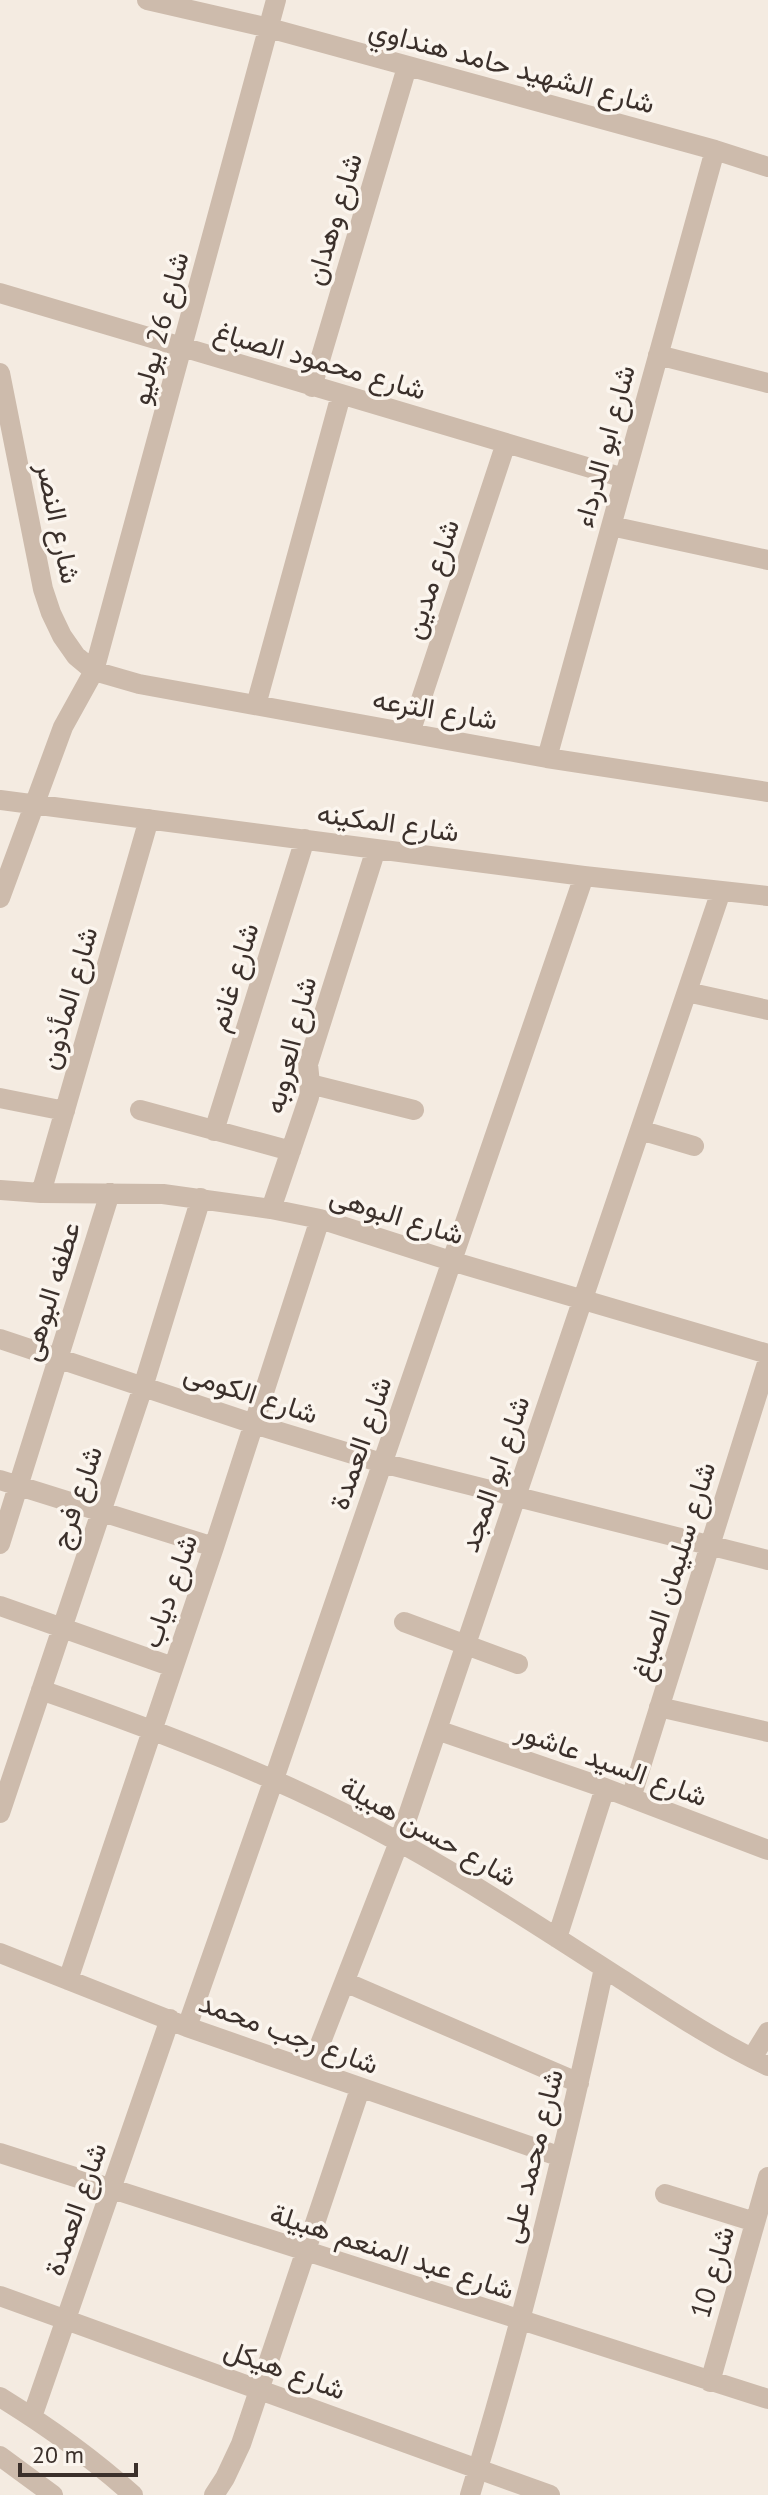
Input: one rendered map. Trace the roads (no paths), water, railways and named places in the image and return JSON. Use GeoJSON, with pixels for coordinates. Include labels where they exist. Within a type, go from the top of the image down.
{"type":"FeatureCollection","features":[{"type":"Feature","properties":{"kind":"street","name":"شارع الشهيد حامد هنداوي"},"geometry":{"type":"LineString","coordinates":[[147,0],[269,28],[768,167]]}},
{"type":"Feature","properties":{"kind":"street","name":"شارع 26 يوليو"},"geometry":{"type":"LineString","coordinates":[[0,898],[63,727],[94,671],[276,0]]}},
{"type":"Feature","properties":{"kind":"street","name":"شارع وهدان"},"geometry":{"type":"LineString","coordinates":[[312,387],[407,67]]}},
{"type":"Feature","properties":{"kind":"street","name":"شارع ابو الدرداء"},"geometry":{"type":"LineString","coordinates":[[547,758],[715,150]]}},
{"type":"Feature","properties":{"kind":"street","name":"شارع محمود الصباغ"},"geometry":{"type":"LineString","coordinates":[[0,293],[624,478]]}},
{"type":"Feature","properties":{"kind":"street"},"geometry":{"type":"LineString","coordinates":[[658,355],[768,383]]}},
{"type":"Feature","properties":{"kind":"street","name":"شارع النصر"},"geometry":{"type":"LineString","coordinates":[[0,373],[43,589],[62,636],[76,656],[94,671]]}},
{"type":"Feature","properties":{"kind":"street"},"geometry":{"type":"LineString","coordinates":[[256,705],[341,395]]}},
{"type":"Feature","properties":{"kind":"street","name":"شارع مدين"},"geometry":{"type":"LineString","coordinates":[[410,733],[506,443]]}},
{"type":"Feature","properties":{"kind":"street"},"geometry":{"type":"LineString","coordinates":[[611,526],[768,560]]}},
{"type":"Feature","properties":{"kind":"street","name":"شارع الترعه"},"geometry":{"type":"LineString","coordinates":[[94,671],[139,684],[547,758],[768,792]]}},
{"type":"Feature","properties":{"kind":"street","name":"شارع المكينه"},"geometry":{"type":"LineString","coordinates":[[0,800],[584,876],[768,896]]}},
{"type":"Feature","properties":{"kind":"street","name":"شارع المأذون"},"geometry":{"type":"LineString","coordinates":[[41,1193],[149,819]]}},
{"type":"Feature","properties":{"kind":"street","name":"شارع غانم"},"geometry":{"type":"LineString","coordinates":[[214,1131],[305,839]]}},
{"type":"Feature","properties":{"kind":"street","name":"شارع العروبه"},"geometry":{"type":"LineString","coordinates":[[271,1209],[309,1097],[308,1064],[376,849]]}},
{"type":"Feature","properties":{"kind":"street","name":"شارع العمدة"},"geometry":{"type":"LineString","coordinates":[[32,2417],[111,2189],[274,1779],[584,876]]}},
{"type":"Feature","properties":{"kind":"street","name":"شارع ابو المجد"},"geometry":{"type":"LineString","coordinates":[[310,2070],[399,1842],[721,891]]}},
{"type":"Feature","properties":{"kind":"street"},"geometry":{"type":"LineString","coordinates":[[687,992],[768,1010]]}},
{"type":"Feature","properties":{"kind":"street"},"geometry":{"type":"LineString","coordinates":[[310,1084],[414,1110]]}},
{"type":"Feature","properties":{"kind":"street"},"geometry":{"type":"LineString","coordinates":[[0,1098],[65,1111]]}},
{"type":"Feature","properties":{"kind":"street"},"geometry":{"type":"LineString","coordinates":[[140,1110],[291,1151]]}},
{"type":"Feature","properties":{"kind":"street"},"geometry":{"type":"LineString","coordinates":[[640,1130],[694,1146]]}},
{"type":"Feature","properties":{"kind":"street","name":"شارع البوهى"},"geometry":{"type":"LineString","coordinates":[[0,1190],[201,1198],[320,1219],[451,1261],[768,1354]]}},
{"type":"Feature","properties":{"kind":"street","name":"عطفه البوهى"},"geometry":{"type":"LineString","coordinates":[[0,1544],[9,1483],[58,1358],[110,1193]]}},
{"type":"Feature","properties":{"kind":"street","name":"شارع فرج"},"geometry":{"type":"LineString","coordinates":[[0,1813],[143,1387],[201,1198]]}},
{"type":"Feature","properties":{"kind":"street","name":"شارع دياب"},"geometry":{"type":"LineString","coordinates":[[68,1980],[214,1547],[320,1219]]}},
{"type":"Feature","properties":{"kind":"street","name":"شارع الكومى"},"geometry":{"type":"LineString","coordinates":[[0,1339],[254,1424],[382,1463],[768,1560]]}},
{"type":"Feature","properties":{"kind":"street","name":"شارع سليمان الصباغ"},"geometry":{"type":"LineString","coordinates":[[631,1798],[768,1360]]}},
{"type":"Feature","properties":{"kind":"street"},"geometry":{"type":"LineString","coordinates":[[9,1483],[214,1547]]}},
{"type":"Feature","properties":{"kind":"street"},"geometry":{"type":"LineString","coordinates":[[0,1606],[173,1667]]}},
{"type":"Feature","properties":{"kind":"street"},"geometry":{"type":"LineString","coordinates":[[404,1622],[518,1664]]}},
{"type":"Feature","properties":{"kind":"street","name":"شارع حسن هبيلة"},"geometry":{"type":"LineString","coordinates":[[41,1690],[152,1729],[274,1779],[399,1842],[760,2062]]}},
{"type":"Feature","properties":{"kind":"street"},"geometry":{"type":"LineString","coordinates":[[659,1707],[768,1732]]}},
{"type":"Feature","properties":{"kind":"street","name":"شارع السيد عاشور"},"geometry":{"type":"LineString","coordinates":[[437,1730],[605,1788],[768,1850]]}},
{"type":"Feature","properties":{"kind":"street"},"geometry":{"type":"LineString","coordinates":[[557,1938],[605,1788]]}},
{"type":"Feature","properties":{"kind":"street","name":"شارع رجب محمد"},"geometry":{"type":"LineString","coordinates":[[0,1953],[178,2023],[561,2157]]}},
{"type":"Feature","properties":{"kind":"street","name":"شارع محمد على"},"geometry":{"type":"LineString","coordinates":[[470,2495],[520,2321],[604,1968]]}},
{"type":"Feature","properties":{"kind":"street"},"geometry":{"type":"LineString","coordinates":[[345,1982],[579,2083]]}},
{"type":"Feature","properties":{"kind":"street"},"geometry":{"type":"LineString","coordinates":[[760,2062],[768,2032]]}},
{"type":"Feature","properties":{"kind":"street"},"geometry":{"type":"LineString","coordinates":[[214,2495],[241,2444],[360,2089]]}},
{"type":"Feature","properties":{"kind":"street","name":"شارع عبد المنعم هبيلة"},"geometry":{"type":"LineString","coordinates":[[0,2153],[768,2399]]}},
{"type":"Feature","properties":{"kind":"street","name":"شارع 10"},"geometry":{"type":"LineString","coordinates":[[710,2382],[768,2177]]}},
{"type":"Feature","properties":{"kind":"street"},"geometry":{"type":"LineString","coordinates":[[665,2194],[755,2222]]}},
{"type":"Feature","properties":{"kind":"street","name":"شارع هيكل"},"geometry":{"type":"LineString","coordinates":[[0,2296],[550,2495]]}},
{"type":"Feature","properties":{"kind":"street"},"geometry":{"type":"LineString","coordinates":[[0,2397],[108,2472],[133,2495]]}},
{"type":"Feature","properties":{"kind":"street"},"geometry":{"type":"LineString","coordinates":[[0,2456],[53,2495]]}}]}
